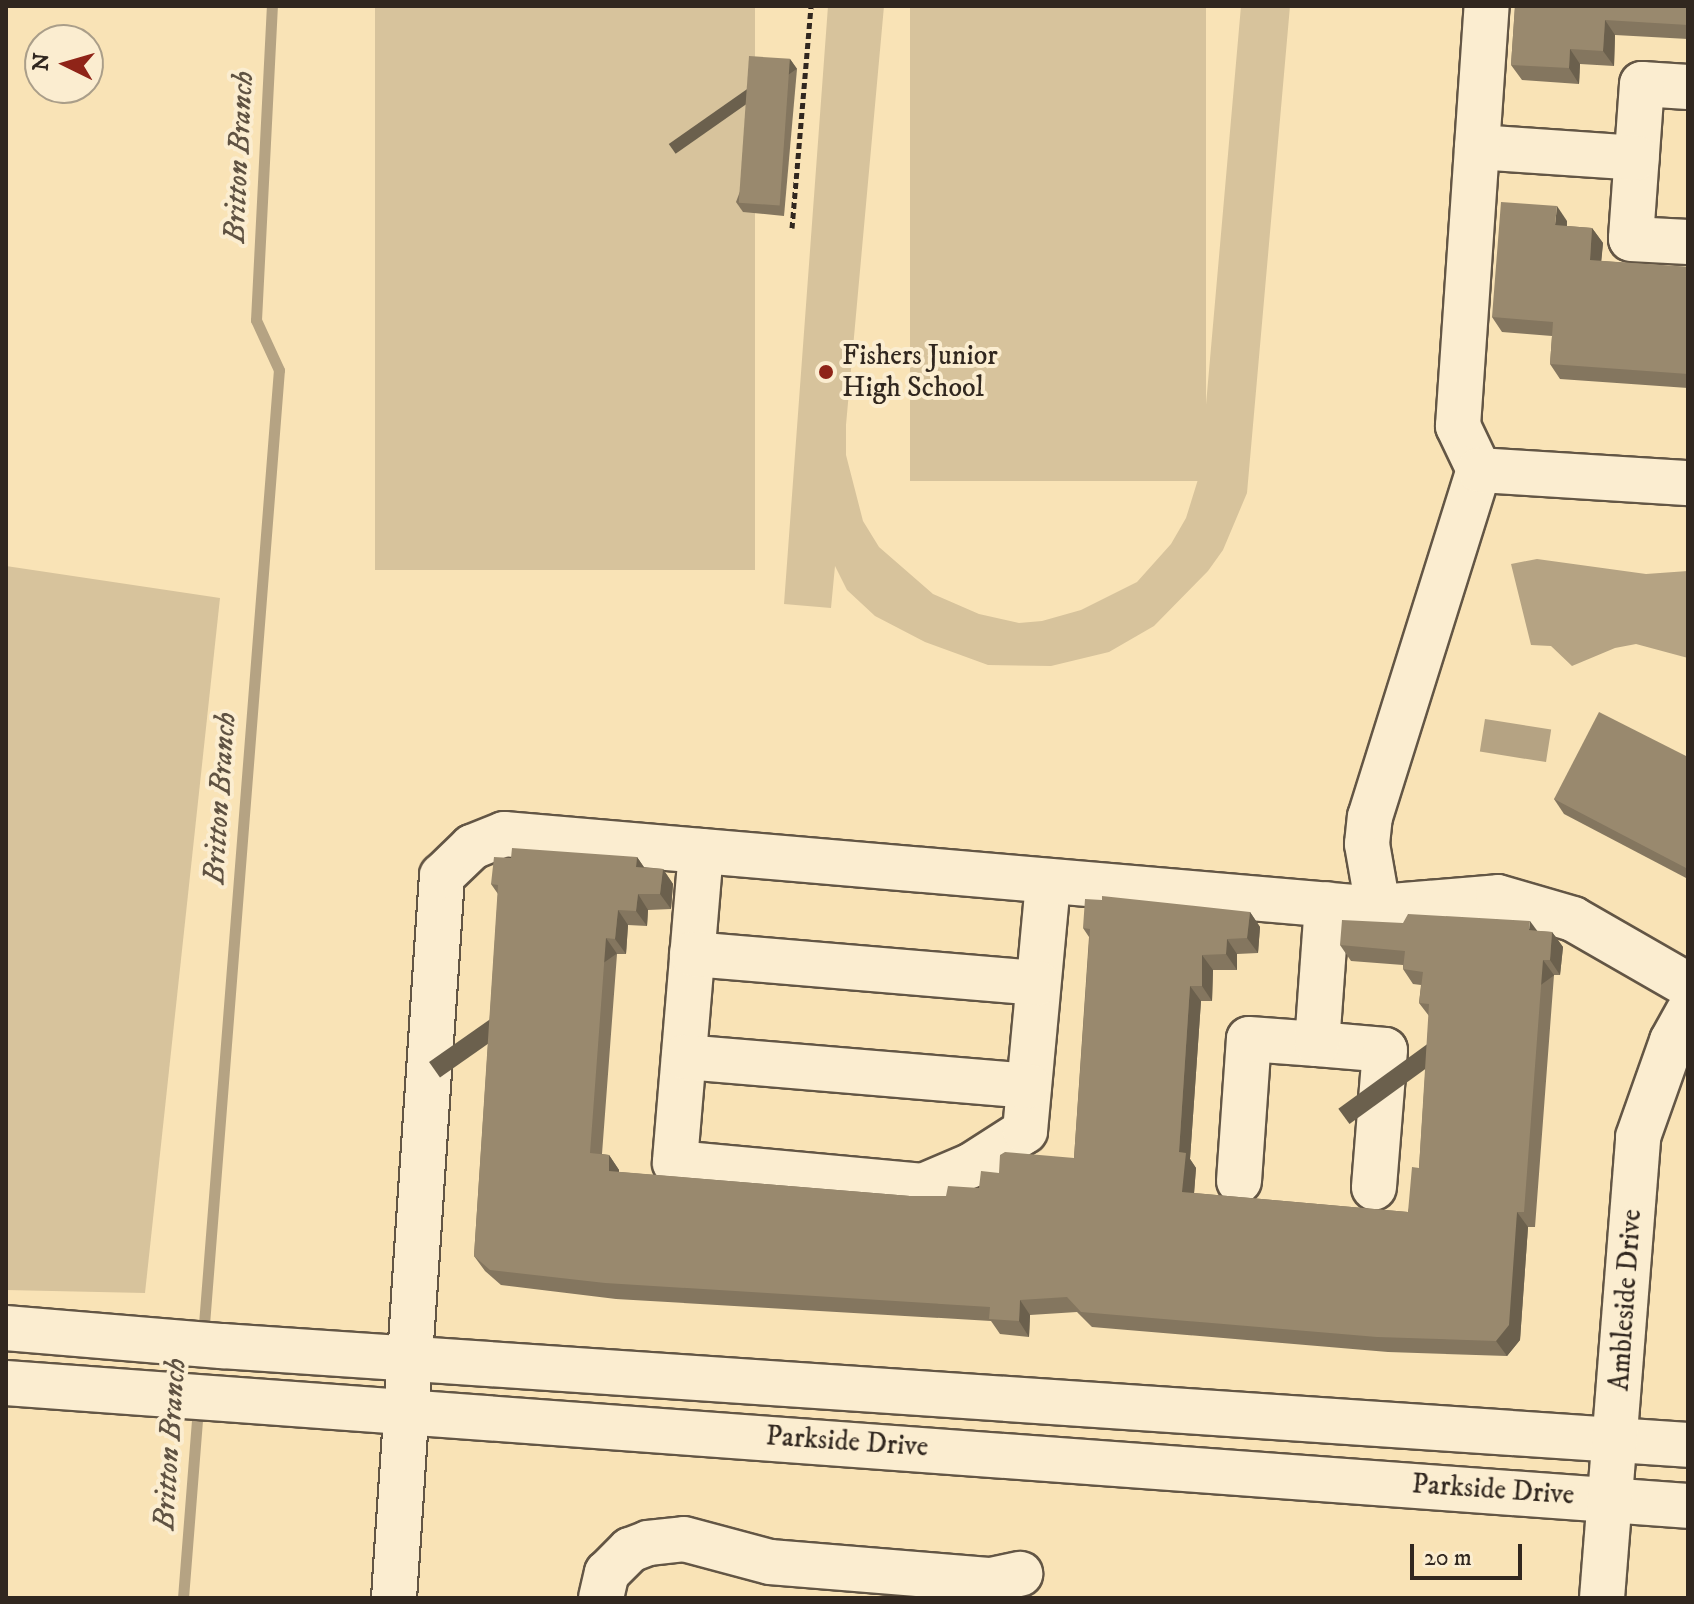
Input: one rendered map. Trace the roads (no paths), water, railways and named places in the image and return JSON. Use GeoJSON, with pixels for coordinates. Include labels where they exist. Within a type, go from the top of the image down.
{"type":"FeatureCollection","features":[{"type":"Feature","properties":{"kind":"street"},"geometry":{"type":"LineString","coordinates":[[1378,907],[1367,844],[1370,817],[1479,470],[1458,426],[1487,6]]}},
{"type":"Feature","properties":{"kind":"street"},"geometry":{"type":"LineString","coordinates":[[1688,87],[1642,84],[1631,239],[1688,242]]}},
{"type":"Feature","properties":{"kind":"street"},"geometry":{"type":"LineString","coordinates":[[1477,147],[1637,158]]}},
{"type":"Feature","properties":{"kind":"street"},"geometry":{"type":"LineString","coordinates":[[1479,470],[1688,483]]}},
{"type":"Feature","properties":{"kind":"street"},"geometry":{"type":"LineString","coordinates":[[394,1598],[442,876],[472,847],[504,834],[1378,907],[1498,897],[1573,919],[1688,985]]}},
{"type":"Feature","properties":{"kind":"street"},"geometry":{"type":"LineString","coordinates":[[701,851],[675,1163],[923,1186],[972,1165],[1025,1131],[1048,881]]}},
{"type":"Feature","properties":{"kind":"street"},"geometry":{"type":"LineString","coordinates":[[1317,1044],[1327,904]]}},
{"type":"Feature","properties":{"kind":"street"},"geometry":{"type":"LineString","coordinates":[[692,954],[1038,983]]}},
{"type":"Feature","properties":{"kind":"street","name":"Ambleside Drive"},"geometry":{"type":"LineString","coordinates":[[1602,1598],[1638,1137],[1672,1041],[1688,1012]]}},
{"type":"Feature","properties":{"kind":"street"},"geometry":{"type":"LineString","coordinates":[[1239,1181],[1249,1039],[1385,1050],[1374,1188]]}},
{"type":"Feature","properties":{"kind":"street"},"geometry":{"type":"LineString","coordinates":[[684,1057],[1029,1086]]}},
{"type":"Feature","properties":{"kind":"street","name":"Parkside Drive"},"geometry":{"type":"LineString","coordinates":[[6,1328],[222,1346],[1688,1445]]}},
{"type":"Feature","properties":{"kind":"street","name":"Parkside Drive"},"geometry":{"type":"LineString","coordinates":[[6,1383],[1688,1506]]}},
{"type":"Feature","properties":{"kind":"street"},"geometry":{"type":"LineString","coordinates":[[601,1598],[607,1573],[630,1550],[648,1543],[684,1539],[770,1562],[991,1580],[1020,1574]]}},
{"type":"Feature","properties":{"kind":"waterway","name":"Britton Branch"},"geometry":{"type":"LineString","coordinates":[[203,1337],[279,370],[256,320],[272,6]]}},
{"type":"Feature","properties":{"kind":"waterway","name":"Britton Branch"},"geometry":{"type":"LineString","coordinates":[[183,1598],[198,1406]]}},
{"type":"Feature","properties":{"kind":"place","name":"Fishers Junior High School"},"geometry":{"type":"Point","coordinates":[826,372]}}]}
